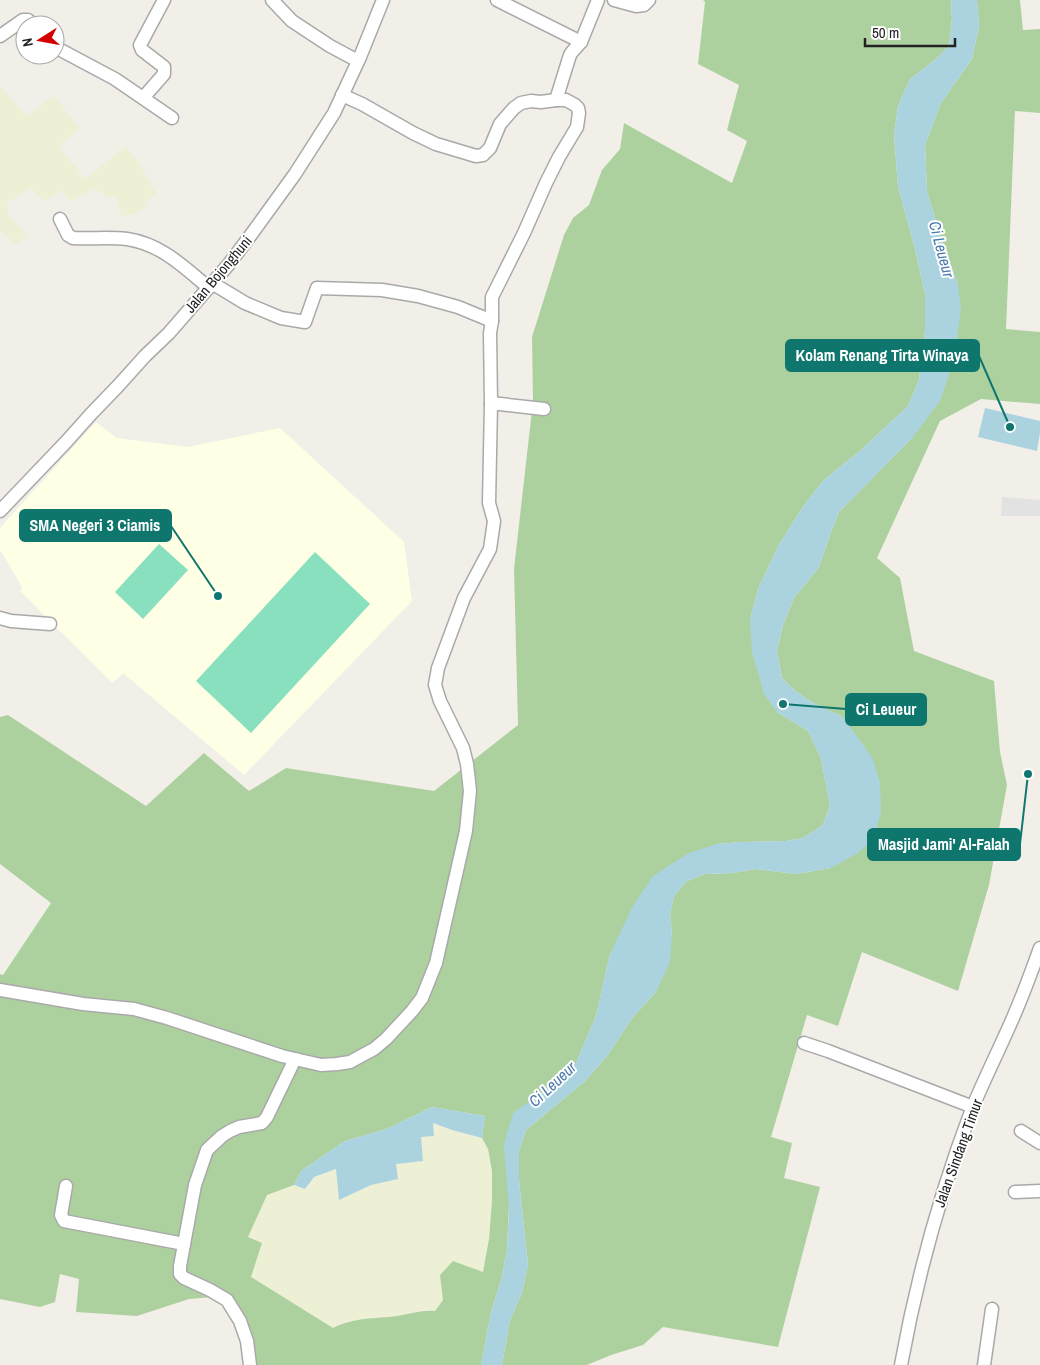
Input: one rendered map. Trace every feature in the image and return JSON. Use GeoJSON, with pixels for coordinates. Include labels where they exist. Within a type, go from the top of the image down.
{"type":"FeatureCollection","features":[{"type":"Feature","properties":{"kind":"street"},"geometry":{"type":"LineString","coordinates":[[143,98],[164,74],[164,67],[142,50],[140,45],[164,0]]}},
{"type":"Feature","properties":{"kind":"street"},"geometry":{"type":"LineString","coordinates":[[272,0],[292,21],[330,46],[358,61]]}},
{"type":"Feature","properties":{"kind":"street","name":"Jalan Bojonghuni"},"geometry":{"type":"LineString","coordinates":[[0,510],[169,333],[229,264],[278,200],[334,113],[383,0]]}},
{"type":"Feature","properties":{"kind":"street"},"geometry":{"type":"LineString","coordinates":[[497,0],[581,42]]}},
{"type":"Feature","properties":{"kind":"street"},"geometry":{"type":"LineString","coordinates":[[556,100],[570,55],[581,42],[598,0]]}},
{"type":"Feature","properties":{"kind":"street"},"geometry":{"type":"LineString","coordinates":[[614,0],[636,6],[644,5],[648,0]]}},
{"type":"Feature","properties":{"kind":"street"},"geometry":{"type":"LineString","coordinates":[[0,36],[15,26]]}},
{"type":"Feature","properties":{"kind":"street"},"geometry":{"type":"LineString","coordinates":[[65,52],[114,79],[172,118]]}},
{"type":"Feature","properties":{"kind":"street"},"geometry":{"type":"LineString","coordinates":[[0,990],[83,1004],[134,1009],[167,1018],[260,1050],[321,1065],[350,1062],[374,1049],[386,1039],[422,998],[436,963],[466,831],[470,790],[463,748],[437,694],[435,685],[436,676],[464,598],[490,550],[494,521],[489,503],[492,297],[559,157],[577,127],[579,113],[575,105],[566,100],[521,103],[500,124],[490,148],[483,155],[476,156],[449,148],[412,133],[362,104],[342,95]]}},
{"type":"Feature","properties":{"kind":"street"},"geometry":{"type":"LineString","coordinates":[[60,219],[68,235],[73,238],[126,239],[148,244],[173,257],[210,286],[281,318],[305,322],[317,288],[382,290],[418,296],[458,307],[492,321]]}},
{"type":"Feature","properties":{"kind":"street"},"geometry":{"type":"LineString","coordinates":[[491,403],[544,409]]}},
{"type":"Feature","properties":{"kind":"street"},"geometry":{"type":"LineString","coordinates":[[0,618],[11,621],[50,624]]}},
{"type":"Feature","properties":{"kind":"street","name":"Jalan Sindang Timur"},"geometry":{"type":"LineString","coordinates":[[901,1365],[926,1247],[946,1181],[973,1107],[1030,977],[1040,948]]}},
{"type":"Feature","properties":{"kind":"street"},"geometry":{"type":"LineString","coordinates":[[804,1043],[973,1107]]}},
{"type":"Feature","properties":{"kind":"street"},"geometry":{"type":"LineString","coordinates":[[250,1365],[247,1341],[240,1321],[227,1300],[184,1278],[180,1274],[184,1244],[195,1186],[207,1150],[230,1131],[239,1127],[262,1123],[267,1117],[295,1060]]}},
{"type":"Feature","properties":{"kind":"street"},"geometry":{"type":"LineString","coordinates":[[1021,1131],[1040,1143]]}},
{"type":"Feature","properties":{"kind":"street"},"geometry":{"type":"LineString","coordinates":[[66,1186],[61,1215],[64,1221],[184,1244]]}},
{"type":"Feature","properties":{"kind":"street"},"geometry":{"type":"LineString","coordinates":[[1015,1192],[1040,1191]]}},
{"type":"Feature","properties":{"kind":"street"},"geometry":{"type":"LineString","coordinates":[[984,1365],[992,1309]]}},
{"type":"Feature","properties":{"kind":"shaded area"},"geometry":{"type":"Polygon","coordinates":[[[0,85],[26,116],[54,96],[80,128],[59,146],[85,179],[126,146],[137,160],[157,194],[147,201],[143,209],[135,214],[121,216],[115,197],[108,197],[96,189],[70,201],[63,191],[44,201],[31,188],[7,203],[9,216],[28,236],[14,245],[4,233],[0,232],[0,85]]]}},
{"type":"Feature","properties":{"kind":"shaded area"},"geometry":{"type":"Polygon","coordinates":[[[96,422],[117,438],[188,447],[280,428],[404,542],[412,601],[244,775],[123,673],[112,683],[20,591],[22,588],[0,550],[0,528],[96,422]]]}},
{"type":"Feature","properties":{"kind":"shaded area"},"geometry":{"type":"Polygon","coordinates":[[[1002,497],[1040,500],[1040,516],[1001,516],[1002,497]]]}},
{"type":"Feature","properties":{"kind":"shaded area"},"geometry":{"type":"Polygon","coordinates":[[[433,1123],[482,1138],[488,1149],[492,1171],[492,1201],[489,1239],[483,1272],[441,1275],[443,1300],[435,1311],[424,1310],[396,1316],[345,1322],[333,1328],[250,1277],[262,1244],[248,1238],[267,1195],[294,1185],[305,1189],[314,1177],[337,1169],[339,1199],[371,1185],[397,1179],[395,1164],[433,1123]]]}},
{"type":"Feature","properties":{"kind":"green space"},"geometry":{"type":"Polygon","coordinates":[[[703,0],[951,0],[952,19],[949,46],[935,60],[910,79],[898,106],[894,135],[898,186],[925,294],[925,331],[919,380],[908,406],[860,451],[824,480],[805,504],[780,543],[758,589],[750,620],[777,712],[808,731],[821,758],[830,806],[823,825],[803,838],[786,841],[717,844],[610,954],[596,1016],[576,1063],[513,1114],[507,1250],[502,1277],[491,1312],[481,1365],[252,1365],[225,1296],[189,1299],[137,1316],[76,1312],[79,1279],[60,1274],[55,1302],[40,1307],[0,1299],[0,974],[3,975],[51,903],[0,864],[0,717],[8,715],[146,806],[204,753],[249,791],[286,768],[434,791],[518,725],[514,569],[533,401],[532,337],[564,235],[573,218],[589,205],[602,170],[620,149],[624,123],[732,183],[747,141],[727,130],[739,85],[698,64],[705,2],[703,0]],[[432,1107],[387,1129],[345,1141],[301,1171],[294,1185],[267,1195],[248,1237],[262,1243],[251,1277],[333,1328],[357,1320],[435,1311],[443,1300],[440,1275],[453,1261],[483,1272],[489,1239],[492,1201],[492,1171],[488,1149],[482,1138],[485,1116],[432,1107]]]}},
{"type":"Feature","properties":{"kind":"green space"},"geometry":{"type":"Polygon","coordinates":[[[977,0],[1020,0],[1023,30],[1040,29],[1040,113],[1015,111],[1006,329],[1040,332],[1040,404],[981,399],[940,421],[877,558],[900,578],[914,651],[994,681],[1000,752],[1007,785],[989,885],[958,991],[862,952],[838,1026],[807,1015],[771,1137],[792,1143],[784,1178],[820,1187],[778,1347],[663,1327],[643,1345],[587,1365],[502,1365],[510,1320],[522,1293],[528,1265],[519,1180],[519,1151],[526,1130],[584,1082],[607,1056],[632,1018],[656,992],[672,934],[670,914],[674,896],[687,881],[705,874],[733,873],[755,869],[796,874],[831,868],[843,717],[815,704],[795,691],[782,678],[777,650],[783,625],[794,598],[819,567],[839,512],[912,438],[958,285],[943,245],[927,191],[925,145],[941,103],[972,59],[979,26],[977,0]]]}},
{"type":"Feature","properties":{"kind":"green space"},"geometry":{"type":"Polygon","coordinates":[[[159,544],[188,570],[143,619],[115,592],[159,544]]]}},
{"type":"Feature","properties":{"kind":"green space"},"geometry":{"type":"Polygon","coordinates":[[[315,552],[370,604],[251,733],[196,681],[315,552]]]}},
{"type":"Feature","properties":{"kind":"water"},"geometry":{"type":"Polygon","coordinates":[[[951,0],[977,0],[979,26],[972,59],[941,103],[925,145],[927,191],[943,245],[958,285],[961,310],[954,359],[940,401],[912,438],[839,512],[819,567],[794,598],[783,625],[777,650],[782,678],[795,691],[815,704],[843,717],[873,759],[880,783],[881,812],[874,838],[858,853],[831,868],[796,874],[755,869],[733,873],[705,874],[687,881],[674,896],[670,914],[672,934],[670,962],[656,992],[632,1018],[607,1056],[584,1082],[526,1130],[519,1151],[519,1180],[528,1265],[522,1293],[510,1320],[502,1365],[481,1365],[491,1312],[502,1277],[507,1250],[509,1210],[504,1144],[513,1113],[540,1094],[576,1063],[596,1016],[610,954],[633,906],[653,876],[689,853],[717,844],[786,841],[803,838],[823,825],[830,807],[821,758],[808,731],[777,712],[764,694],[752,652],[750,620],[758,589],[780,543],[805,504],[824,480],[860,451],[908,406],[919,380],[925,331],[925,294],[898,186],[894,135],[898,106],[910,79],[935,60],[949,46],[952,19],[951,0]]]}},
{"type":"Feature","properties":{"kind":"water"},"geometry":{"type":"Polygon","coordinates":[[[985,408],[1040,421],[1037,451],[978,437],[985,408]]]}},
{"type":"Feature","properties":{"kind":"water"},"geometry":{"type":"Polygon","coordinates":[[[432,1107],[485,1116],[482,1138],[433,1123],[434,1136],[421,1137],[423,1161],[396,1164],[398,1179],[371,1185],[339,1200],[336,1169],[314,1177],[305,1189],[294,1185],[301,1171],[345,1141],[387,1129],[432,1107]]]}},
{"type":"Feature","properties":{"kind":"place","name":"Kolam Renang Tirta Winaya"},"geometry":{"type":"Point","coordinates":[1010,427]}},
{"type":"Feature","properties":{"kind":"place","name":"SMA Negeri 3 Ciamis"},"geometry":{"type":"Point","coordinates":[218,596]}},
{"type":"Feature","properties":{"kind":"place","name":"Ci Leueur"},"geometry":{"type":"Point","coordinates":[783,704]}},
{"type":"Feature","properties":{"kind":"place","name":"Masjid Jami' Al-Falah"},"geometry":{"type":"Point","coordinates":[1028,774]}}]}
